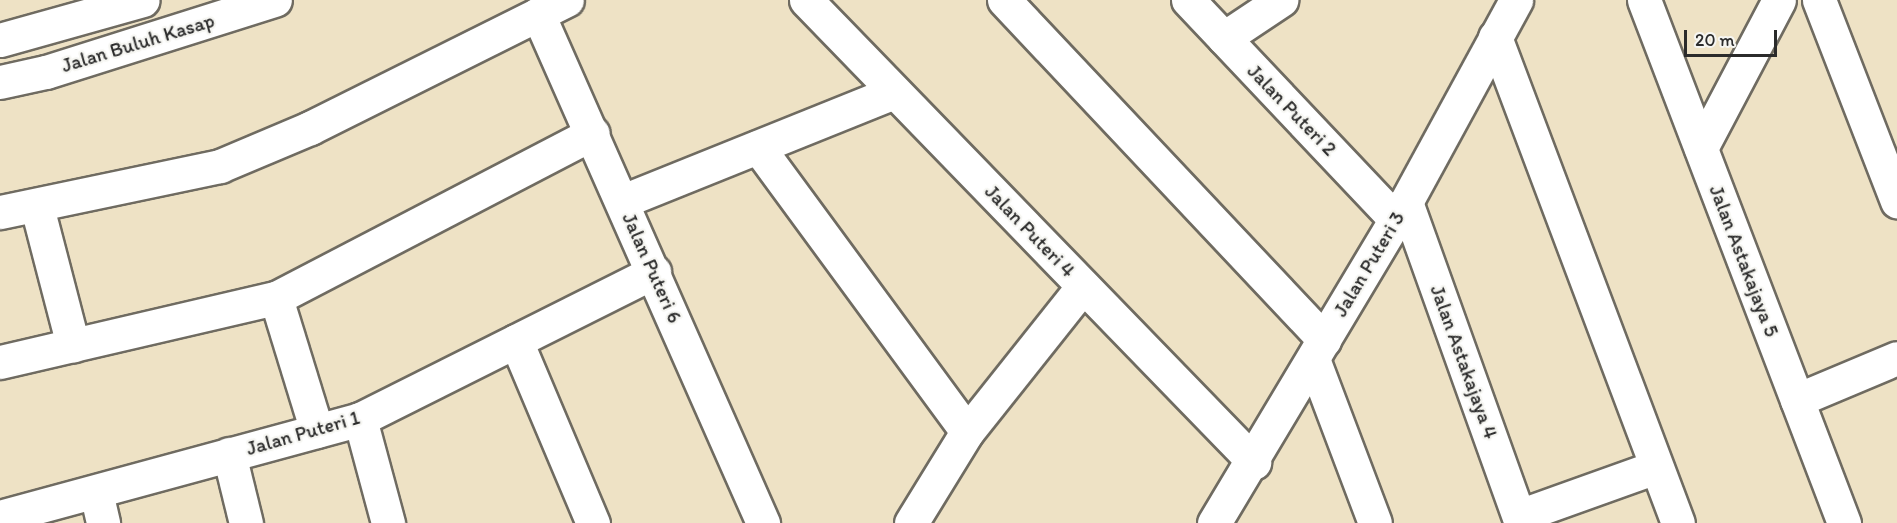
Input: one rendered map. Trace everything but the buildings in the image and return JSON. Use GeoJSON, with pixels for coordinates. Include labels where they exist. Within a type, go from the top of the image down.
{"type":"FeatureCollection","features":[{"type":"Feature","properties":{"kind":"main road","name":"Jalan Buluh Kasap"},"geometry":{"type":"LineString","coordinates":[[0,40],[143,0]]}},
{"type":"Feature","properties":{"kind":"main road","name":"Jalan Buluh Kasap"},"geometry":{"type":"LineString","coordinates":[[0,82],[46,72],[275,0]]}},
{"type":"Feature","properties":{"kind":"main road"},"geometry":{"type":"LineString","coordinates":[[0,212],[37,207],[220,166],[310,128],[567,0]]}},
{"type":"Feature","properties":{"kind":"main road","name":"Jalan Puteri 4"},"geometry":{"type":"LineString","coordinates":[[807,0],[1254,462]]}},
{"type":"Feature","properties":{"kind":"main road"},"geometry":{"type":"LineString","coordinates":[[1004,0],[1319,349],[1376,523]]}},
{"type":"Feature","properties":{"kind":"main road","name":"Jalan Puteri 2"},"geometry":{"type":"LineString","coordinates":[[1188,0],[1401,211]]}},
{"type":"Feature","properties":{"kind":"main road"},"geometry":{"type":"LineString","coordinates":[[1224,38],[1281,0]]}},
{"type":"Feature","properties":{"kind":"main road","name":"Jalan Puteri 3"},"geometry":{"type":"LineString","coordinates":[[1214,523],[1254,462],[1401,211],[1516,0]]}},
{"type":"Feature","properties":{"kind":"main road","name":"Jalan Astakajaya 5"},"geometry":{"type":"LineString","coordinates":[[1644,0],[1844,523]]}},
{"type":"Feature","properties":{"kind":"main road"},"geometry":{"type":"LineString","coordinates":[[1701,148],[1779,0]]}},
{"type":"Feature","properties":{"kind":"main road"},"geometry":{"type":"LineString","coordinates":[[1820,0],[1897,201]]}},
{"type":"Feature","properties":{"kind":"main road","name":"Jalan Puteri 6"},"geometry":{"type":"LineString","coordinates":[[538,14],[593,133],[763,523]]}},
{"type":"Feature","properties":{"kind":"main road"},"geometry":{"type":"LineString","coordinates":[[1495,37],[1678,523]]}},
{"type":"Feature","properties":{"kind":"main road"},"geometry":{"type":"LineString","coordinates":[[623,201],[894,92]]}},
{"type":"Feature","properties":{"kind":"main road"},"geometry":{"type":"LineString","coordinates":[[0,362],[276,298],[593,133]]}},
{"type":"Feature","properties":{"kind":"main road"},"geometry":{"type":"LineString","coordinates":[[758,147],[967,432]]}},
{"type":"Feature","properties":{"kind":"main road"},"geometry":{"type":"LineString","coordinates":[[37,207],[73,345]]}},
{"type":"Feature","properties":{"kind":"main road","name":"Jalan Astakajaya 4"},"geometry":{"type":"LineString","coordinates":[[1401,211],[1520,520]]}},
{"type":"Feature","properties":{"kind":"main road","name":"Jalan Puteri 1"},"geometry":{"type":"LineString","coordinates":[[0,517],[100,508],[229,454],[360,419],[654,272]]}},
{"type":"Feature","properties":{"kind":"main road"},"geometry":{"type":"LineString","coordinates":[[912,523],[967,432],[1083,286]]}},
{"type":"Feature","properties":{"kind":"main road"},"geometry":{"type":"LineString","coordinates":[[276,298],[317,431]]}},
{"type":"Feature","properties":{"kind":"main road"},"geometry":{"type":"LineString","coordinates":[[516,341],[593,523]]}},
{"type":"Feature","properties":{"kind":"main road"},"geometry":{"type":"LineString","coordinates":[[1797,400],[1897,358]]}},
{"type":"Feature","properties":{"kind":"main road"},"geometry":{"type":"LineString","coordinates":[[360,419],[388,523]]}},
{"type":"Feature","properties":{"kind":"main road"},"geometry":{"type":"LineString","coordinates":[[229,454],[246,523]]}},
{"type":"Feature","properties":{"kind":"main road"},"geometry":{"type":"LineString","coordinates":[[1520,520],[1656,467]]}}]}
